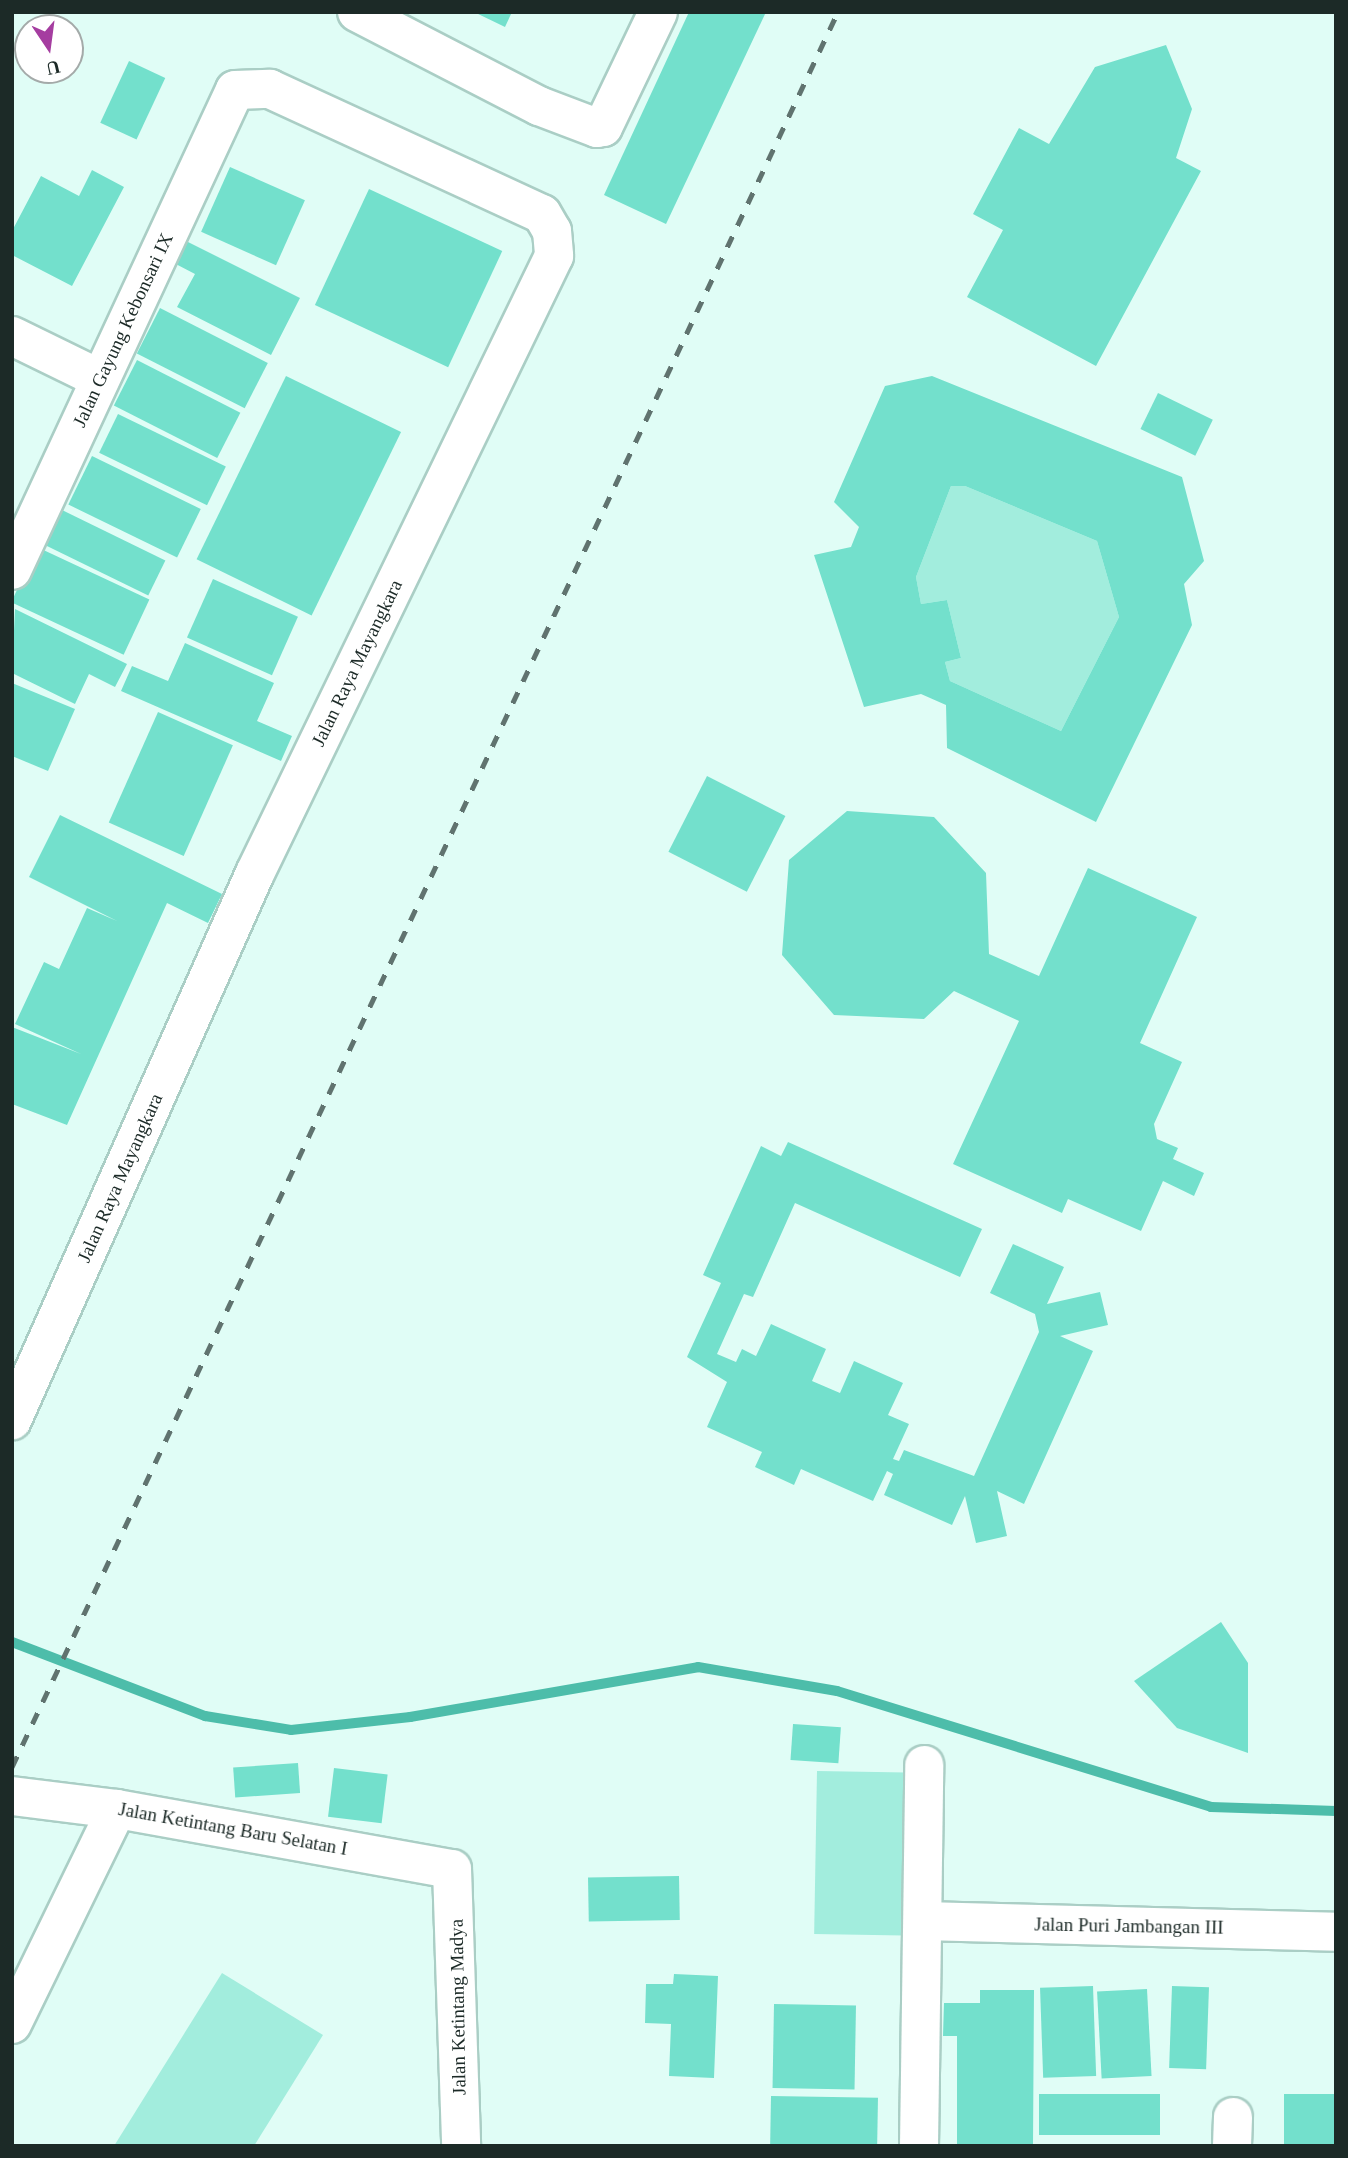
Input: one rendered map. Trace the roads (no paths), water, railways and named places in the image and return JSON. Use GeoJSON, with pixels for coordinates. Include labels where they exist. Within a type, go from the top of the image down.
{"type":"FeatureCollection","features":[{"type":"Feature","properties":{"kind":"street"},"geometry":{"type":"LineString","coordinates":[[357,12],[539,106],[603,127],[658,12]]}},
{"type":"Feature","properties":{"kind":"street","name":"Jalan Raya Mayangkara"},"geometry":{"type":"LineString","coordinates":[[12,1420],[255,873],[554,256],[552,231],[542,214],[271,89],[235,90]]}},
{"type":"Feature","properties":{"kind":"street","name":"Jalan Gayung Kebonsari IX"},"geometry":{"type":"LineString","coordinates":[[12,570],[235,90]]}},
{"type":"Feature","properties":{"kind":"street"},"geometry":{"type":"LineString","coordinates":[[12,336],[100,379]]}},
{"type":"Feature","properties":{"kind":"street"},"geometry":{"type":"LineString","coordinates":[[919,2146],[924,1765]]}},
{"type":"Feature","properties":{"kind":"street","name":"Jalan Ketintang Baru Selatan I"},"geometry":{"type":"LineString","coordinates":[[12,1796],[117,1809],[452,1869]]}},
{"type":"Feature","properties":{"kind":"street"},"geometry":{"type":"LineString","coordinates":[[12,2024],[117,1809]]}},
{"type":"Feature","properties":{"kind":"street","name":"Jalan Ketintang Madya"},"geometry":{"type":"LineString","coordinates":[[452,1869],[461,2146]]}},
{"type":"Feature","properties":{"kind":"street","name":"Jalan Puri Jambangan III"},"geometry":{"type":"LineString","coordinates":[[923,1921],[1336,1932]]}},
{"type":"Feature","properties":{"kind":"waterway"},"geometry":{"type":"LineString","coordinates":[[12,1642],[205,1716],[291,1730],[410,1717],[698,1667],[837,1691],[1211,1807],[1336,1811]]}},
{"type":"Feature","properties":{"kind":"railway"},"geometry":{"type":"LineString","coordinates":[[12,1767],[838,12]]}}]}
